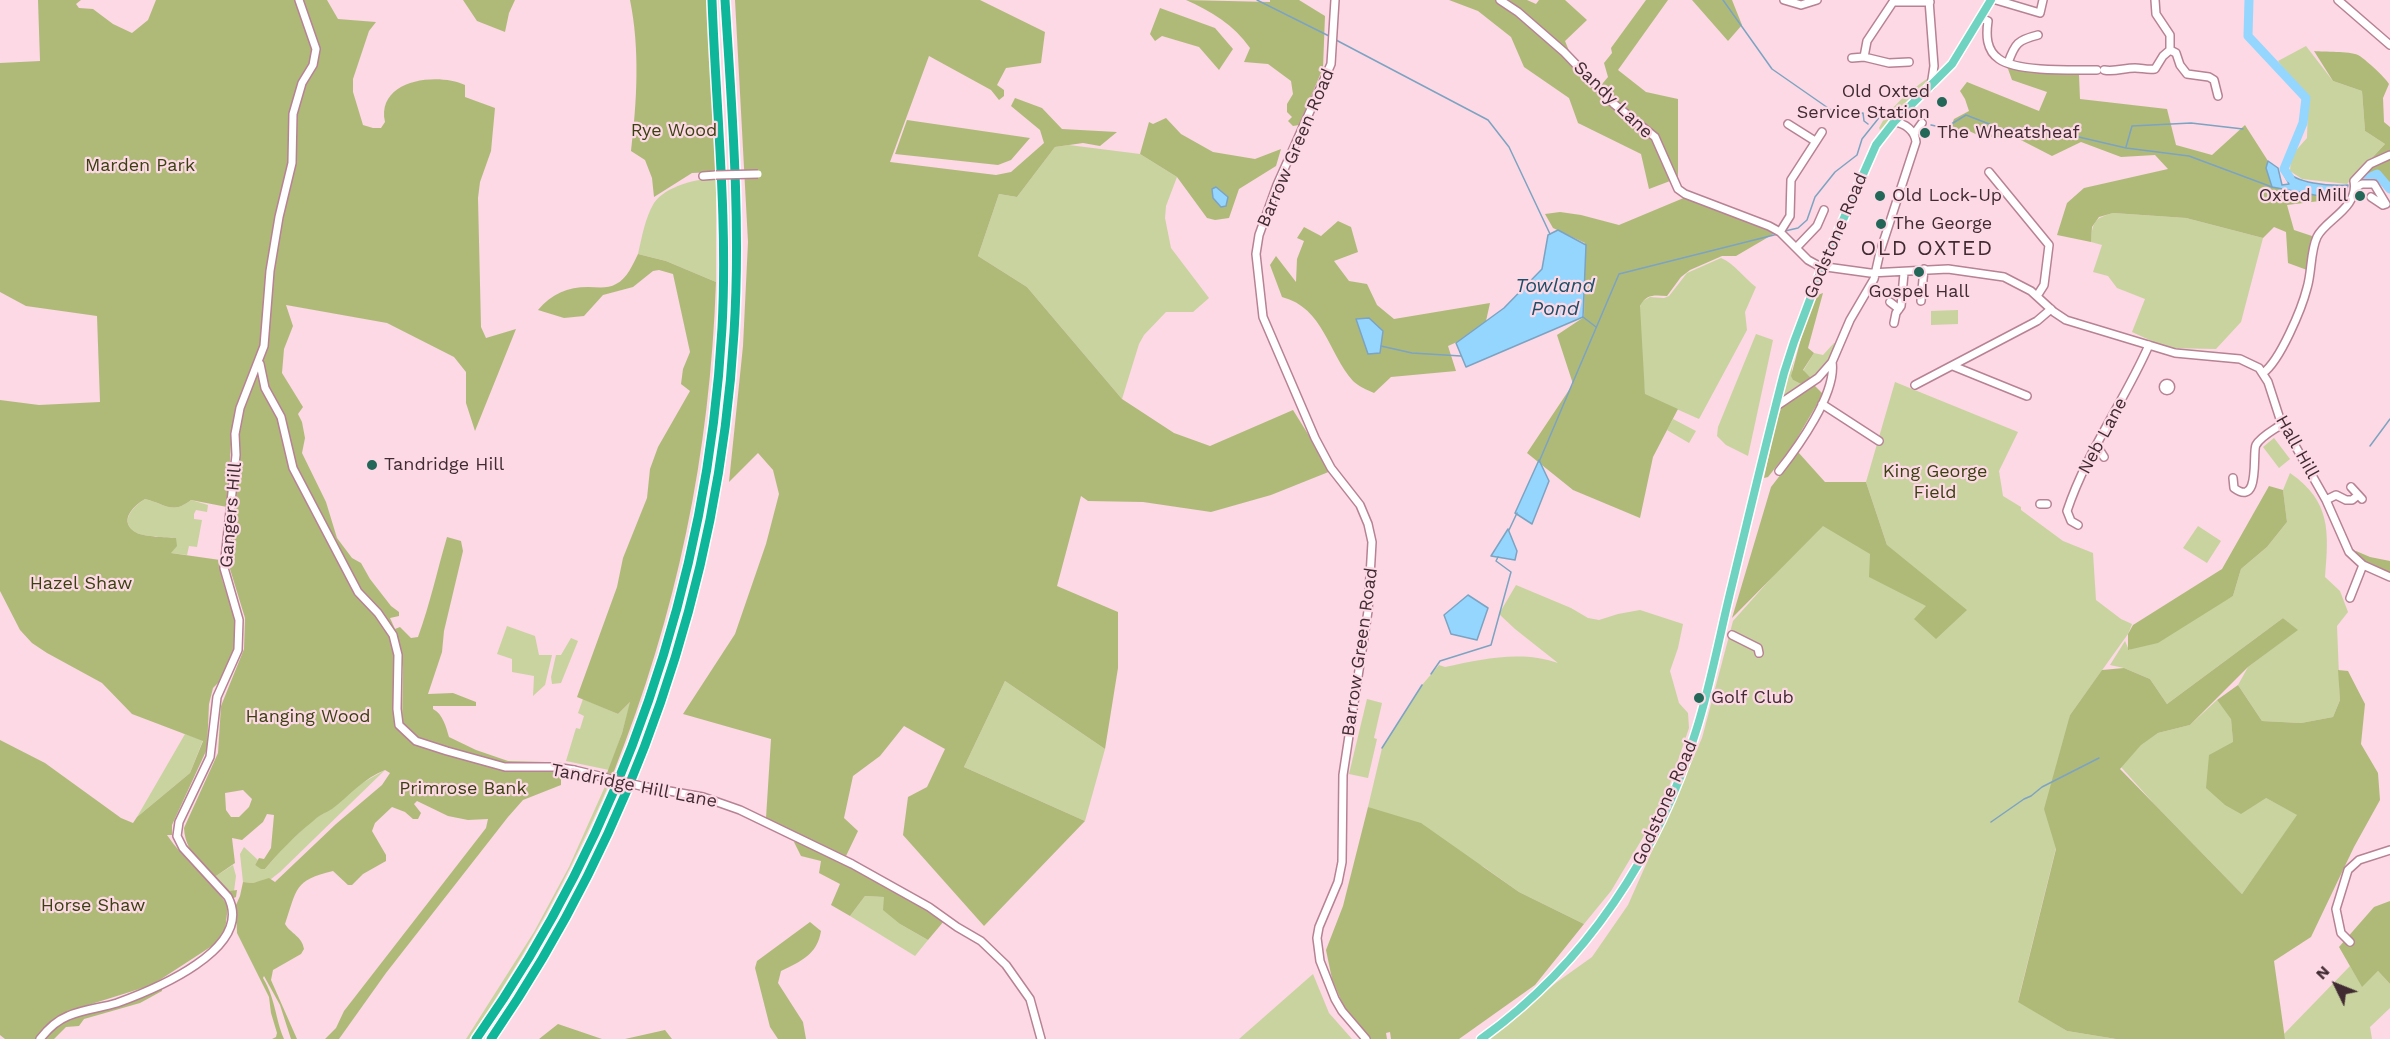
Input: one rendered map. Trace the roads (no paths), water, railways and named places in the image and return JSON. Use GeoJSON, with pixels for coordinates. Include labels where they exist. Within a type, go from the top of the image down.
{"type":"FeatureCollection","features":[{"type":"Feature","properties":{"kind":"highway"},"geometry":{"type":"LineString","coordinates":[[476,1039],[552,916],[610,800],[654,684],[675,615],[690,553],[711,439],[722,319],[724,218],[712,0]]}},
{"type":"Feature","properties":{"kind":"highway"},"geometry":{"type":"LineString","coordinates":[[491,1039],[556,934],[591,868],[624,797],[673,665],[701,559],[714,500],[725,426],[735,302],[735,166],[725,0]]}},
{"type":"Feature","properties":{"kind":"main road","name":"Godstone Road"},"geometry":{"type":"LineString","coordinates":[[1481,1039],[1540,989],[1592,934],[1640,861],[1668,805],[1698,724],[1775,407],[1794,342],[1823,266],[1871,154],[1894,122],[1952,64],[1991,0]]}},
{"type":"Feature","properties":{"kind":"street","name":"Gangers Hill"},"geometry":{"type":"LineString","coordinates":[[40,1039],[65,1017],[116,1003],[172,979],[218,947],[230,931],[232,904],[183,849],[177,836],[179,822],[210,757],[217,698],[238,650],[239,620],[226,579],[224,558],[236,455],[235,434],[240,408],[264,346],[270,271],[292,163],[293,114],[302,83],[316,57],[316,49],[299,0]]}},
{"type":"Feature","properties":{"kind":"street","name":"Barrow Green Road"},"geometry":{"type":"LineString","coordinates":[[1335,0],[1331,64],[1277,185],[1259,235],[1256,254],[1263,317],[1331,468],[1360,505],[1372,542],[1368,611],[1343,776],[1342,862],[1338,882],[1319,927],[1317,938],[1320,961],[1335,999],[1342,1011],[1366,1039]]}},
{"type":"Feature","properties":{"kind":"street","name":"Sandy Lane"},"geometry":{"type":"LineString","coordinates":[[1500,0],[1518,12],[1564,52],[1614,104],[1655,137],[1678,189],[1782,234]]}},
{"type":"Feature","properties":{"kind":"street"},"geometry":{"type":"LineString","coordinates":[[1784,0],[1802,6],[1816,0]]}},
{"type":"Feature","properties":{"kind":"street"},"geometry":{"type":"LineString","coordinates":[[1996,0],[2040,13],[2043,0]]}},
{"type":"Feature","properties":{"kind":"street"},"geometry":{"type":"LineString","coordinates":[[1982,18],[1988,21],[1986,40],[1991,51],[1999,59],[2008,63],[2045,70],[2113,71],[2136,68],[2146,70],[2155,69],[2170,50],[2170,35],[2156,14],[2155,0]]}},
{"type":"Feature","properties":{"kind":"street"},"geometry":{"type":"LineString","coordinates":[[2338,0],[2390,45]]}},
{"type":"Feature","properties":{"kind":"street"},"geometry":{"type":"LineString","coordinates":[[1863,57],[1867,41],[1893,2],[1929,1],[1934,67],[1931,86]]}},
{"type":"Feature","properties":{"kind":"street"},"geometry":{"type":"LineString","coordinates":[[2008,63],[2014,46],[2038,35]]}},
{"type":"Feature","properties":{"kind":"street"},"geometry":{"type":"LineString","coordinates":[[2026,48],[2028,38]]}},
{"type":"Feature","properties":{"kind":"street"},"geometry":{"type":"LineString","coordinates":[[2170,50],[2176,53],[2180,65],[2187,74],[2209,77],[2214,80],[2218,96]]}},
{"type":"Feature","properties":{"kind":"street"},"geometry":{"type":"LineString","coordinates":[[1852,58],[1863,57],[1882,62],[1906,59]]}},
{"type":"Feature","properties":{"kind":"street"},"geometry":{"type":"LineString","coordinates":[[1934,67],[1942,74]]}},
{"type":"Feature","properties":{"kind":"street"},"geometry":{"type":"LineString","coordinates":[[1906,125],[1910,106]]}},
{"type":"Feature","properties":{"kind":"street"},"geometry":{"type":"LineString","coordinates":[[1775,407],[1818,378],[1832,362],[1850,320],[1876,273],[1880,252],[1916,142],[1914,134],[1906,125],[1894,122]]}},
{"type":"Feature","properties":{"kind":"street"},"geometry":{"type":"LineString","coordinates":[[1914,134],[1922,123]]}},
{"type":"Feature","properties":{"kind":"street"},"geometry":{"type":"LineString","coordinates":[[1788,124],[1815,141]]}},
{"type":"Feature","properties":{"kind":"street"},"geometry":{"type":"LineString","coordinates":[[1822,132],[1791,180],[1790,216],[1782,234],[1808,260],[1819,266],[1876,273],[1948,269],[2004,277],[2021,284],[2066,320],[2188,355],[2240,359],[2253,364],[2263,373],[2276,360],[2307,288],[2317,237],[2340,214],[2355,188],[2362,184],[2374,184],[2386,202],[2383,205],[2371,197]]}},
{"type":"Feature","properties":{"kind":"street"},"geometry":{"type":"LineString","coordinates":[[2355,188],[2354,181],[2370,164],[2390,155]]}},
{"type":"Feature","properties":{"kind":"street"},"geometry":{"type":"LineString","coordinates":[[1989,172],[2049,245],[2044,285],[2037,296]]}},
{"type":"Feature","properties":{"kind":"street"},"geometry":{"type":"LineString","coordinates":[[702,176],[758,174]]}},
{"type":"Feature","properties":{"kind":"street"},"geometry":{"type":"LineString","coordinates":[[1796,248],[1817,226],[1825,210]]}},
{"type":"Feature","properties":{"kind":"street"},"geometry":{"type":"LineString","coordinates":[[1921,301],[1924,269]]}},
{"type":"Feature","properties":{"kind":"street"},"geometry":{"type":"LineString","coordinates":[[1894,323],[1901,306],[1904,273]]}},
{"type":"Feature","properties":{"kind":"street"},"geometry":{"type":"LineString","coordinates":[[1890,302],[1899,309]]}},
{"type":"Feature","properties":{"kind":"street"},"geometry":{"type":"LineString","coordinates":[[1915,385],[2037,321],[2050,309]]}},
{"type":"Feature","properties":{"kind":"street","name":"Neb Lane"},"geometry":{"type":"LineString","coordinates":[[2078,525],[2071,521],[2067,511],[2081,474],[2136,374],[2149,345]]}},
{"type":"Feature","properties":{"kind":"street"},"geometry":{"type":"LineString","coordinates":[[1968,359],[1969,373]]}},
{"type":"Feature","properties":{"kind":"street","name":"Tandridge Hill Lane"},"geometry":{"type":"LineString","coordinates":[[259,362],[265,388],[281,417],[293,468],[358,592],[378,613],[393,635],[399,655],[396,709],[399,724],[416,741],[447,752],[505,767],[555,767],[574,770],[651,788],[703,797],[740,810],[852,864],[929,907],[981,941],[1006,965],[1030,999],[1041,1039]]}},
{"type":"Feature","properties":{"kind":"street"},"geometry":{"type":"LineString","coordinates":[[1779,471],[1804,438],[1822,404],[1833,369],[1832,362]]}},
{"type":"Feature","properties":{"kind":"street"},"geometry":{"type":"LineString","coordinates":[[1953,366],[2027,396]]}},
{"type":"Feature","properties":{"kind":"street","name":"Hall Hill"},"geometry":{"type":"LineString","coordinates":[[2263,373],[2282,424],[2326,500],[2349,552],[2363,565],[2390,577]]}},
{"type":"Feature","properties":{"kind":"street"},"geometry":{"type":"LineString","coordinates":[[1818,378],[1826,390]]}},
{"type":"Feature","properties":{"kind":"street"},"geometry":{"type":"LineString","coordinates":[[1822,404],[1878,441]]}},
{"type":"Feature","properties":{"kind":"street"},"geometry":{"type":"LineString","coordinates":[[2233,478],[2234,488],[2238,491],[2249,489],[2255,476],[2254,450],[2257,443],[2282,424]]}},
{"type":"Feature","properties":{"kind":"street"},"geometry":{"type":"LineString","coordinates":[[2097,446],[2104,457]]}},
{"type":"Feature","properties":{"kind":"street"},"geometry":{"type":"LineString","coordinates":[[2326,500],[2336,495],[2346,500],[2359,498],[2351,487]]}},
{"type":"Feature","properties":{"kind":"street"},"geometry":{"type":"LineString","coordinates":[[2350,598],[2363,565]]}},
{"type":"Feature","properties":{"kind":"street"},"geometry":{"type":"LineString","coordinates":[[1732,635],[1754,644],[1759,653]]}},
{"type":"Feature","properties":{"kind":"street"},"geometry":{"type":"LineString","coordinates":[[2350,942],[2340,933],[2336,909],[2348,870],[2359,860],[2390,850]]}},
{"type":"Feature","properties":{"kind":"water"},"geometry":{"type":"Polygon","coordinates":[[[2268,161],[2278,168],[2282,185],[2289,184],[2284,175],[2284,169],[2296,178],[2305,181],[2348,185],[2346,193],[2341,200],[2272,187],[2266,168],[2268,161]]]}},
{"type":"Feature","properties":{"kind":"water"},"geometry":{"type":"Polygon","coordinates":[[[1216,187],[1228,197],[1226,206],[1221,207],[1213,198],[1212,189],[1216,187]]]}},
{"type":"Feature","properties":{"kind":"water","name":"Towland Pond"},"geometry":{"type":"Polygon","coordinates":[[[1558,230],[1586,245],[1583,317],[1466,367],[1456,343],[1504,308],[1542,269],[1548,235],[1558,230]]]}},
{"type":"Feature","properties":{"kind":"water"},"geometry":{"type":"Polygon","coordinates":[[[1369,318],[1383,331],[1380,353],[1368,354],[1356,319],[1369,318]]]}},
{"type":"Feature","properties":{"kind":"water"},"geometry":{"type":"Polygon","coordinates":[[[1539,460],[1549,481],[1532,524],[1515,513],[1539,460]]]}},
{"type":"Feature","properties":{"kind":"water"},"geometry":{"type":"Polygon","coordinates":[[[1508,529],[1517,551],[1515,560],[1491,556],[1508,529]]]}},
{"type":"Feature","properties":{"kind":"water"},"geometry":{"type":"Polygon","coordinates":[[[1468,595],[1488,608],[1477,640],[1451,634],[1444,615],[1468,595]]]}},
{"type":"Feature","properties":{"kind":"waterway"},"geometry":{"type":"LineString","coordinates":[[1257,0],[1329,36]]}},
{"type":"Feature","properties":{"kind":"waterway"},"geometry":{"type":"LineString","coordinates":[[1723,0],[1772,69],[1841,117],[1863,113],[1864,121],[1868,124]]}},
{"type":"Feature","properties":{"kind":"waterway"},"geometry":{"type":"LineString","coordinates":[[2249,0],[2248,36],[2306,98],[2303,123],[2284,169],[2290,178]]}},
{"type":"Feature","properties":{"kind":"waterway"},"geometry":{"type":"LineString","coordinates":[[1336,40],[1488,120],[1509,147],[1550,234]]}},
{"type":"Feature","properties":{"kind":"waterway"},"geometry":{"type":"LineString","coordinates":[[1785,231],[1798,228],[1807,220],[1815,197],[1835,172],[1857,155],[1862,139],[1882,114]]}},
{"type":"Feature","properties":{"kind":"waterway"},"geometry":{"type":"LineString","coordinates":[[1931,125],[1945,128],[1966,115],[2002,129],[2040,128],[2126,148],[2189,156],[2272,187]]}},
{"type":"Feature","properties":{"kind":"waterway"},"geometry":{"type":"LineString","coordinates":[[2126,147],[2132,126],[2191,123],[2243,129]]}},
{"type":"Feature","properties":{"kind":"waterway"},"geometry":{"type":"LineString","coordinates":[[2358,183],[2377,174],[2390,189]]}},
{"type":"Feature","properties":{"kind":"waterway"},"geometry":{"type":"LineString","coordinates":[[1539,462],[1619,274],[1778,234]]}},
{"type":"Feature","properties":{"kind":"waterway"},"geometry":{"type":"LineString","coordinates":[[1583,317],[1596,327]]}},
{"type":"Feature","properties":{"kind":"waterway"},"geometry":{"type":"LineString","coordinates":[[1381,346],[1412,353],[1461,356]]}},
{"type":"Feature","properties":{"kind":"waterway"},"geometry":{"type":"LineString","coordinates":[[2370,446],[2390,419]]}},
{"type":"Feature","properties":{"kind":"waterway"},"geometry":{"type":"LineString","coordinates":[[1509,530],[1517,513]]}},
{"type":"Feature","properties":{"kind":"waterway"},"geometry":{"type":"LineString","coordinates":[[1431,674],[1440,661],[1491,645],[1511,572],[1496,561],[1498,557]]}},
{"type":"Feature","properties":{"kind":"waterway"},"geometry":{"type":"LineString","coordinates":[[1382,748],[1422,685]]}},
{"type":"Feature","properties":{"kind":"waterway"},"geometry":{"type":"LineString","coordinates":[[1991,822],[2042,787],[2099,758]]}},
{"type":"Feature","properties":{"kind":"place","name":"Old Oxted Service Station"},"geometry":{"type":"Point","coordinates":[1942,102]}},
{"type":"Feature","properties":{"kind":"place","name":"The Wheatsheaf"},"geometry":{"type":"Point","coordinates":[1925,133]}},
{"type":"Feature","properties":{"kind":"place","name":"Old Lock-Up"},"geometry":{"type":"Point","coordinates":[1880,196]}},
{"type":"Feature","properties":{"kind":"place","name":"Oxted Mill"},"geometry":{"type":"Point","coordinates":[2360,196]}},
{"type":"Feature","properties":{"kind":"place","name":"The George"},"geometry":{"type":"Point","coordinates":[1881,224]}},
{"type":"Feature","properties":{"kind":"place","name":"Gospel Hall"},"geometry":{"type":"Point","coordinates":[1919,272]}},
{"type":"Feature","properties":{"kind":"place","name":"Tandridge Hill"},"geometry":{"type":"Point","coordinates":[372,465]}},
{"type":"Feature","properties":{"kind":"place","name":"Golf Club"},"geometry":{"type":"Point","coordinates":[1699,698]}},
{"type":"Feature","properties":{"kind":"district","name":"OLD OXTED"},"geometry":{"type":"Point","coordinates":[1927,249]}},
{"type":"Feature","properties":{"kind":"park label","name":"Rye Wood"},"geometry":{"type":"Point","coordinates":[674,131]}},
{"type":"Feature","properties":{"kind":"park label","name":"Marden Park"},"geometry":{"type":"Point","coordinates":[140,166]}},
{"type":"Feature","properties":{"kind":"park label","name":"King George Field"},"geometry":{"type":"Point","coordinates":[1935,482]}},
{"type":"Feature","properties":{"kind":"park label","name":"Hazel Shaw"},"geometry":{"type":"Point","coordinates":[81,584]}},
{"type":"Feature","properties":{"kind":"park label","name":"Hanging Wood"},"geometry":{"type":"Point","coordinates":[308,717]}},
{"type":"Feature","properties":{"kind":"park label","name":"Primrose Bank"},"geometry":{"type":"Point","coordinates":[463,789]}},
{"type":"Feature","properties":{"kind":"park label","name":"Horse Shaw"},"geometry":{"type":"Point","coordinates":[93,906]}}]}
